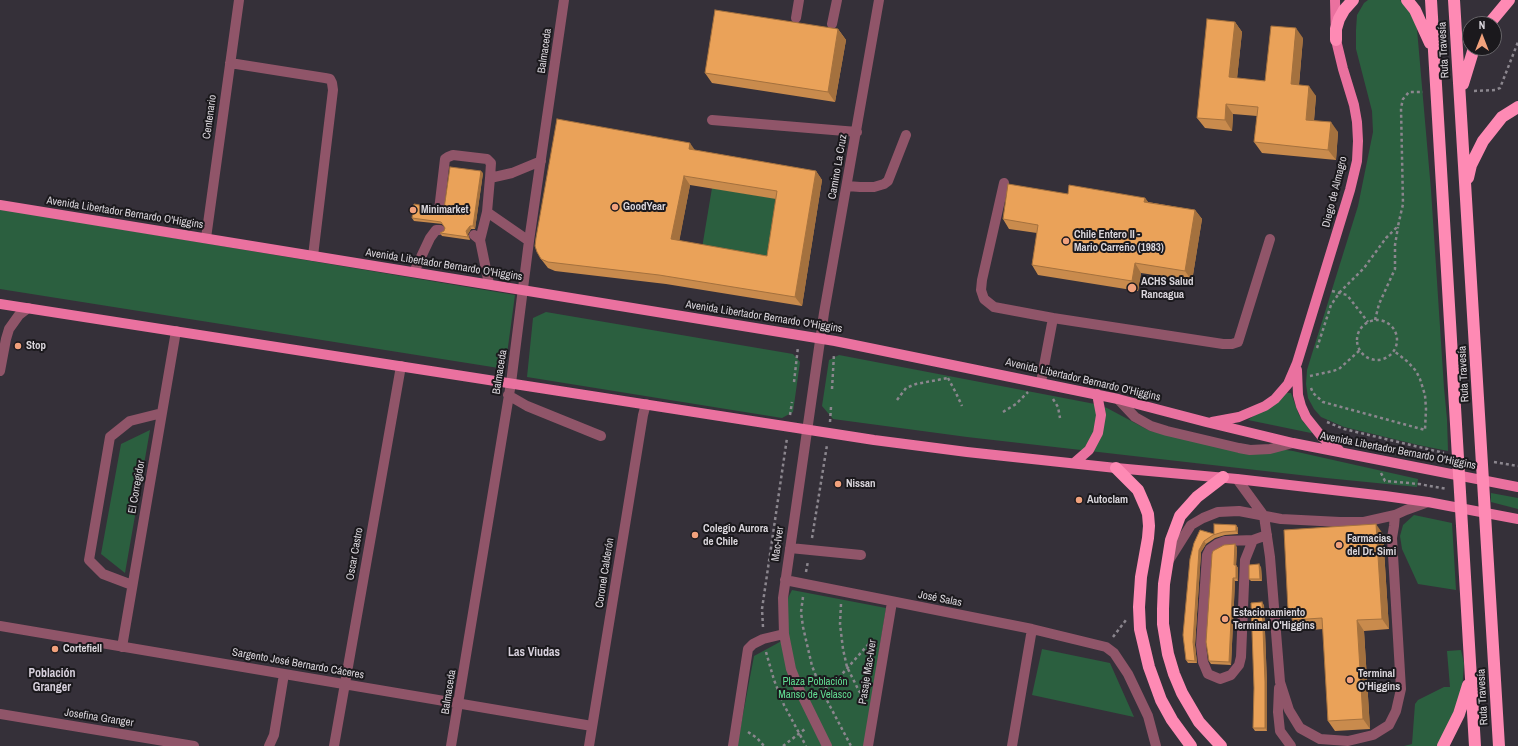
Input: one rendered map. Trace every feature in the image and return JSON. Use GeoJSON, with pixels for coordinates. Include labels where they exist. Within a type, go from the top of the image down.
{"type":"FeatureCollection","features":[{"type":"Feature","properties":{"kind":"highway"},"geometry":{"type":"LineString","coordinates":[[1336,40],[1336,29],[1339,20],[1344,10],[1353,0]]}},
{"type":"Feature","properties":{"kind":"highway"},"geometry":{"type":"LineString","coordinates":[[1407,0],[1423,24],[1434,58]]}},
{"type":"Feature","properties":{"kind":"highway","name":"Ruta Travesía"},"geometry":{"type":"LineString","coordinates":[[1431,0],[1475,746]]}},
{"type":"Feature","properties":{"kind":"highway","name":"Ruta Travesía"},"geometry":{"type":"LineString","coordinates":[[1454,0],[1499,746]]}},
{"type":"Feature","properties":{"kind":"highway"},"geometry":{"type":"LineString","coordinates":[[1496,16],[1509,0]]}},
{"type":"Feature","properties":{"kind":"highway"},"geometry":{"type":"LineString","coordinates":[[1460,95],[1472,56]]}},
{"type":"Feature","properties":{"kind":"highway"},"geometry":{"type":"LineString","coordinates":[[1466,191],[1472,165],[1483,141],[1502,117],[1518,107]]}},
{"type":"Feature","properties":{"kind":"highway"},"geometry":{"type":"LineString","coordinates":[[1116,468],[1138,490],[1148,514],[1148,538],[1141,578],[1139,607],[1140,629],[1144,650],[1154,684],[1172,720],[1191,746]]}},
{"type":"Feature","properties":{"kind":"highway"},"geometry":{"type":"LineString","coordinates":[[1221,746],[1210,735],[1190,708],[1174,674],[1168,654],[1163,624],[1163,609],[1164,584],[1171,540],[1180,516],[1197,496],[1222,477]]}},
{"type":"Feature","properties":{"kind":"highway"},"geometry":{"type":"LineString","coordinates":[[1443,746],[1460,714],[1467,686],[1470,664]]}},
{"type":"Feature","properties":{"kind":"main road","name":"Diego de Almagro"},"geometry":{"type":"LineString","coordinates":[[1206,422],[1239,417],[1265,406],[1275,399],[1285,388],[1297,363],[1350,190],[1357,160],[1358,141],[1354,105],[1336,40],[1335,0]]}},
{"type":"Feature","properties":{"kind":"main road","name":"Avenida Libertador Bernardo O'Higgins"},"geometry":{"type":"LineString","coordinates":[[0,205],[821,338],[1097,394],[1206,422],[1344,454],[1518,487]]}},
{"type":"Feature","properties":{"kind":"main road"},"geometry":{"type":"LineString","coordinates":[[0,304],[874,440],[1116,468],[1222,477],[1428,502],[1518,519]]}},
{"type":"Feature","properties":{"kind":"main road","name":"Diego de Almagro"},"geometry":{"type":"LineString","coordinates":[[1297,363],[1296,374],[1298,395],[1306,417],[1322,437],[1344,454]]}},
{"type":"Feature","properties":{"kind":"main road"},"geometry":{"type":"LineString","coordinates":[[1074,463],[1089,450],[1098,434],[1101,415],[1097,394]]}},
{"type":"Feature","properties":{"kind":"street","name":"Centenario"},"geometry":{"type":"LineString","coordinates":[[206,238],[239,0]]}},
{"type":"Feature","properties":{"kind":"street","name":"Balmaceda"},"geometry":{"type":"LineString","coordinates":[[451,746],[511,383],[524,290],[529,241],[564,0]]}},
{"type":"Feature","properties":{"kind":"street"},"geometry":{"type":"LineString","coordinates":[[796,18],[798,0]]}},
{"type":"Feature","properties":{"kind":"street"},"geometry":{"type":"LineString","coordinates":[[832,24],[837,0]]}},
{"type":"Feature","properties":{"kind":"street","name":"Camino La Cruz"},"geometry":{"type":"LineString","coordinates":[[821,338],[879,0]]}},
{"type":"Feature","properties":{"kind":"street"},"geometry":{"type":"LineString","coordinates":[[230,63],[325,78],[330,79],[332,83],[333,90],[313,256]]}},
{"type":"Feature","properties":{"kind":"street"},"geometry":{"type":"LineString","coordinates":[[712,120],[857,132]]}},
{"type":"Feature","properties":{"kind":"street"},"geometry":{"type":"LineString","coordinates":[[847,186],[874,187],[884,184],[891,177],[906,135]]}},
{"type":"Feature","properties":{"kind":"street"},"geometry":{"type":"LineString","coordinates":[[439,210],[445,160],[448,157],[452,155],[490,160],[487,212],[477,238],[489,284]]}},
{"type":"Feature","properties":{"kind":"street"},"geometry":{"type":"LineString","coordinates":[[490,178],[512,173],[541,161]]}},
{"type":"Feature","properties":{"kind":"street"},"geometry":{"type":"LineString","coordinates":[[1004,183],[981,290],[984,299],[994,307],[1053,318],[1223,344],[1232,344],[1238,342],[1270,239]]}},
{"type":"Feature","properties":{"kind":"street"},"geometry":{"type":"LineString","coordinates":[[487,212],[529,241]]}},
{"type":"Feature","properties":{"kind":"street"},"geometry":{"type":"LineString","coordinates":[[414,272],[430,238],[438,228]]}},
{"type":"Feature","properties":{"kind":"street"},"geometry":{"type":"LineString","coordinates":[[0,370],[3,339],[19,315],[28,308]]}},
{"type":"Feature","properties":{"kind":"street"},"geometry":{"type":"LineString","coordinates":[[1041,382],[1053,318]]}},
{"type":"Feature","properties":{"kind":"street","name":"El Corregidor"},"geometry":{"type":"LineString","coordinates":[[122,647],[176,331]]}},
{"type":"Feature","properties":{"kind":"street","name":"Mac-Iver"},"geometry":{"type":"LineString","coordinates":[[821,338],[782,607],[784,634],[791,669],[805,702],[827,746]]}},
{"type":"Feature","properties":{"kind":"street","name":"Oscar Castro"},"geometry":{"type":"LineString","coordinates":[[334,746],[401,366]]}},
{"type":"Feature","properties":{"kind":"street"},"geometry":{"type":"LineString","coordinates":[[508,395],[527,406],[601,436]]}},
{"type":"Feature","properties":{"kind":"street"},"geometry":{"type":"LineString","coordinates":[[1118,399],[1135,417],[1151,426],[1167,431],[1250,450],[1270,449],[1294,443]]}},
{"type":"Feature","properties":{"kind":"street","name":"Coronel Calderón"},"geometry":{"type":"LineString","coordinates":[[589,746],[646,404]]}},
{"type":"Feature","properties":{"kind":"street"},"geometry":{"type":"LineString","coordinates":[[132,585],[103,574],[89,560],[110,437],[130,421],[162,413]]}},
{"type":"Feature","properties":{"kind":"street"},"geometry":{"type":"LineString","coordinates":[[1236,479],[1264,516],[1270,557],[1280,682],[1278,712],[1280,731],[1291,746]]}},
{"type":"Feature","properties":{"kind":"street"},"geometry":{"type":"LineString","coordinates":[[1168,561],[1191,525],[1218,512],[1239,511],[1281,519],[1364,522],[1396,516],[1406,510],[1428,502]]}},
{"type":"Feature","properties":{"kind":"street"},"geometry":{"type":"LineString","coordinates":[[1280,682],[1289,710],[1300,728],[1320,739],[1348,741],[1373,735],[1389,725],[1396,711],[1401,689],[1392,538],[1396,516]]}},
{"type":"Feature","properties":{"kind":"street"},"geometry":{"type":"LineString","coordinates":[[1253,540],[1245,560],[1241,657],[1239,665],[1232,675],[1220,679],[1208,674],[1203,662],[1201,645],[1207,555],[1210,549],[1225,541],[1253,540],[1267,535]]}},
{"type":"Feature","properties":{"kind":"street"},"geometry":{"type":"LineString","coordinates":[[790,548],[861,555]]}},
{"type":"Feature","properties":{"kind":"street","name":"José Salas"},"geometry":{"type":"LineString","coordinates":[[785,580],[1032,629],[1106,647]]}},
{"type":"Feature","properties":{"kind":"street","name":"Pasaje Mac-Iver"},"geometry":{"type":"LineString","coordinates":[[868,746],[892,602]]}},
{"type":"Feature","properties":{"kind":"street","name":"Sargento José Bernardo Cáceres"},"geometry":{"type":"LineString","coordinates":[[0,626],[592,726]]}},
{"type":"Feature","properties":{"kind":"street"},"geometry":{"type":"LineString","coordinates":[[1012,746],[1032,629]]}},
{"type":"Feature","properties":{"kind":"street"},"geometry":{"type":"LineString","coordinates":[[733,746],[748,650],[753,644],[764,639],[784,634]]}},
{"type":"Feature","properties":{"kind":"street"},"geometry":{"type":"LineString","coordinates":[[1106,647],[1114,653],[1128,674],[1148,716],[1156,746]]}},
{"type":"Feature","properties":{"kind":"street"},"geometry":{"type":"LineString","coordinates":[[269,746],[274,735],[284,674]]}},
{"type":"Feature","properties":{"kind":"street","name":"Josefina Granger"},"geometry":{"type":"LineString","coordinates":[[0,714],[194,746]]}},
{"type":"Feature","properties":{"kind":"path"},"geometry":{"type":"LineString","coordinates":[[1495,90],[1500,88],[1518,42]]}},
{"type":"Feature","properties":{"kind":"path"},"geometry":{"type":"LineString","coordinates":[[1374,320],[1385,290],[1395,269],[1395,245],[1403,204],[1401,108],[1403,99],[1410,92]]}},
{"type":"Feature","properties":{"kind":"path"},"geometry":{"type":"LineString","coordinates":[[1315,354],[1331,304],[1340,292],[1364,268],[1386,238],[1398,226]]}},
{"type":"Feature","properties":{"kind":"path"},"geometry":{"type":"LineString","coordinates":[[1320,288],[1347,294],[1368,322]]}},
{"type":"Feature","properties":{"kind":"path"},"geometry":{"type":"LineString","coordinates":[[1374,320],[1387,322],[1396,332],[1397,345],[1394,351],[1384,359],[1370,358],[1360,350],[1357,337],[1363,326],[1374,320]]}},
{"type":"Feature","properties":{"kind":"path"},"geometry":{"type":"LineString","coordinates":[[794,382],[800,335]]}},
{"type":"Feature","properties":{"kind":"path"},"geometry":{"type":"LineString","coordinates":[[832,389],[835,341]]}},
{"type":"Feature","properties":{"kind":"path"},"geometry":{"type":"LineString","coordinates":[[1310,376],[1334,372],[1360,350]]}},
{"type":"Feature","properties":{"kind":"path"},"geometry":{"type":"LineString","coordinates":[[1312,400],[1310,386],[1322,402],[1425,430],[1425,395],[1420,379],[1412,366],[1394,351]]}},
{"type":"Feature","properties":{"kind":"path"},"geometry":{"type":"LineString","coordinates":[[938,362],[956,392],[962,406]]}},
{"type":"Feature","properties":{"kind":"path"},"geometry":{"type":"LineString","coordinates":[[1310,372],[1310,381]]}},
{"type":"Feature","properties":{"kind":"path"},"geometry":{"type":"LineString","coordinates":[[897,400],[906,388],[916,384],[948,378]]}},
{"type":"Feature","properties":{"kind":"path"},"geometry":{"type":"LineString","coordinates":[[1003,412],[1016,404],[1041,382]]}},
{"type":"Feature","properties":{"kind":"path"},"geometry":{"type":"LineString","coordinates":[[1028,392],[1036,393]]}},
{"type":"Feature","properties":{"kind":"path"},"geometry":{"type":"LineString","coordinates":[[1049,397],[1054,399],[1058,407],[1060,418]]}},
{"type":"Feature","properties":{"kind":"path"},"geometry":{"type":"LineString","coordinates":[[1327,421],[1344,429],[1445,453]]}},
{"type":"Feature","properties":{"kind":"path"},"geometry":{"type":"LineString","coordinates":[[1489,461],[1518,466]]}},
{"type":"Feature","properties":{"kind":"path"},"geometry":{"type":"LineString","coordinates":[[842,591],[840,624],[847,667],[859,691],[875,707]]}},
{"type":"Feature","properties":{"kind":"path"},"geometry":{"type":"LineString","coordinates":[[1106,647],[1127,619],[1139,607]]}},
{"type":"Feature","properties":{"kind":"path"},"geometry":{"type":"LineString","coordinates":[[805,702],[835,682],[888,623]]}},
{"type":"Feature","properties":{"kind":"path"},"geometry":{"type":"LineString","coordinates":[[783,746],[815,721]]}},
{"type":"Feature","properties":{"kind":"path"},"geometry":{"type":"LineString","coordinates":[[736,725],[756,738],[764,746]]}},
{"type":"Feature","properties":{"kind":"green space"},"geometry":{"type":"Polygon","coordinates":[[[1368,0],[1400,0],[1412,13],[1417,29],[1431,190],[1448,451],[1344,427],[1321,417],[1314,409],[1308,398],[1306,384],[1307,370],[1358,206],[1373,132],[1372,111],[1356,49],[1357,15],[1364,3],[1368,0]]]}},
{"type":"Feature","properties":{"kind":"green space"},"geometry":{"type":"Polygon","coordinates":[[[712,188],[784,200],[773,266],[701,254],[712,188]]]}},
{"type":"Feature","properties":{"kind":"green space"},"geometry":{"type":"Polygon","coordinates":[[[0,209],[515,295],[505,369],[0,289],[0,209]]]}},
{"type":"Feature","properties":{"kind":"green space"},"geometry":{"type":"Polygon","coordinates":[[[546,312],[793,354],[800,362],[793,412],[782,418],[527,377],[533,318],[546,312]]]}},
{"type":"Feature","properties":{"kind":"green space"},"geometry":{"type":"Polygon","coordinates":[[[839,355],[1095,404],[1107,408],[1150,431],[1293,451],[1418,479],[1417,487],[967,437],[833,419],[822,406],[829,360],[839,355]]]}},
{"type":"Feature","properties":{"kind":"green space"},"geometry":{"type":"Polygon","coordinates":[[[1286,392],[1291,393],[1299,415],[1304,423],[1314,431],[1311,433],[1248,420],[1286,392]]]}},
{"type":"Feature","properties":{"kind":"green space"},"geometry":{"type":"Polygon","coordinates":[[[150,430],[125,573],[101,554],[121,444],[150,430]]]}},
{"type":"Feature","properties":{"kind":"green space"},"geometry":{"type":"Polygon","coordinates":[[[1491,493],[1518,498],[1518,509],[1491,502],[1491,493]]]}},
{"type":"Feature","properties":{"kind":"green space"},"geometry":{"type":"Polygon","coordinates":[[[1414,515],[1452,523],[1456,590],[1418,584],[1402,549],[1400,536],[1403,525],[1414,515]]]}},
{"type":"Feature","properties":{"kind":"green space","name":"Plaza Población Manso de Velasco"},"geometry":{"type":"Polygon","coordinates":[[[792,590],[886,608],[864,746],[737,746],[754,656],[789,637],[788,598],[792,590]]]}},
{"type":"Feature","properties":{"kind":"green space"},"geometry":{"type":"Polygon","coordinates":[[[1042,649],[1110,663],[1134,717],[1032,695],[1042,649]]]}},
{"type":"Feature","properties":{"kind":"green space"},"geometry":{"type":"Polygon","coordinates":[[[1461,650],[1464,663],[1462,691],[1454,714],[1438,746],[1404,746],[1412,744],[1415,704],[1418,700],[1444,687],[1450,687],[1447,651],[1461,650]]]}},
{"type":"Feature","properties":{"kind":"building"},"geometry":{"type":"Polygon","coordinates":[[[715,10],[838,29],[828,92],[705,73],[715,10]]]}},
{"type":"Feature","properties":{"kind":"building"},"geometry":{"type":"Polygon","coordinates":[[[1207,19],[1235,22],[1229,77],[1265,81],[1271,26],[1296,28],[1291,84],[1309,86],[1306,120],[1331,122],[1328,150],[1254,142],[1258,107],[1226,104],[1225,120],[1197,118],[1207,19]]]}},
{"type":"Feature","properties":{"kind":"building"},"geometry":{"type":"Polygon","coordinates":[[[557,119],[690,143],[689,149],[816,171],[795,297],[659,275],[548,262],[541,259],[537,252],[535,246],[557,119]],[[684,176],[671,239],[767,256],[777,191],[684,176]]]}},
{"type":"Feature","properties":{"kind":"building"},"geometry":{"type":"Polygon","coordinates":[[[450,167],[481,171],[473,226],[470,226],[466,231],[468,237],[440,233],[444,231],[445,228],[441,222],[412,218],[414,204],[431,207],[431,210],[436,214],[440,213],[444,209],[450,167]]]}},
{"type":"Feature","properties":{"kind":"building"},"geometry":{"type":"Polygon","coordinates":[[[1008,184],[1068,194],[1069,185],[1145,198],[1144,202],[1195,210],[1185,271],[1135,263],[1132,281],[1032,265],[1038,225],[1003,219],[1008,184]]]}},
{"type":"Feature","properties":{"kind":"building"},"geometry":{"type":"Polygon","coordinates":[[[1214,524],[1236,525],[1236,531],[1223,532],[1213,535],[1204,541],[1199,550],[1193,642],[1195,661],[1186,660],[1183,635],[1190,559],[1194,543],[1200,530],[1214,534],[1214,524]]]}},
{"type":"Feature","properties":{"kind":"building","name":"Terminal O'Higgins"},"geometry":{"type":"Polygon","coordinates":[[[1376,524],[1382,619],[1357,620],[1363,719],[1328,721],[1322,618],[1292,620],[1292,610],[1288,610],[1284,530],[1376,524]]]}},
{"type":"Feature","properties":{"kind":"building"},"geometry":{"type":"Polygon","coordinates":[[[1235,544],[1234,565],[1236,565],[1236,578],[1233,578],[1229,662],[1209,661],[1206,642],[1212,554],[1213,551],[1224,545],[1235,544]]]}},
{"type":"Feature","properties":{"kind":"building"},"geometry":{"type":"Polygon","coordinates":[[[1259,564],[1260,579],[1249,579],[1249,565],[1259,564]]]}},
{"type":"Feature","properties":{"kind":"building"},"geometry":{"type":"Polygon","coordinates":[[[1262,602],[1265,728],[1253,728],[1254,688],[1251,603],[1262,602]]]}},
{"type":"Feature","properties":{"kind":"place","name":"GoodYear"},"geometry":{"type":"Point","coordinates":[615,207]}},
{"type":"Feature","properties":{"kind":"place","name":"Minimarket"},"geometry":{"type":"Point","coordinates":[413,210]}},
{"type":"Feature","properties":{"kind":"place","name":"Chile Entero II - Mario Carreño (1983)"},"geometry":{"type":"Point","coordinates":[1066,241]}},
{"type":"Feature","properties":{"kind":"place","name":"ACHS Salud Rancagua"},"geometry":{"type":"Point","coordinates":[1132,288]}},
{"type":"Feature","properties":{"kind":"place","name":"Stop"},"geometry":{"type":"Point","coordinates":[18,346]}},
{"type":"Feature","properties":{"kind":"place","name":"Nissan"},"geometry":{"type":"Point","coordinates":[838,484]}},
{"type":"Feature","properties":{"kind":"place","name":"Autoclam"},"geometry":{"type":"Point","coordinates":[1079,500]}},
{"type":"Feature","properties":{"kind":"place","name":"Colegio Aurora de Chile"},"geometry":{"type":"Point","coordinates":[695,535]}},
{"type":"Feature","properties":{"kind":"place","name":"Farmacias del Dr. Simi"},"geometry":{"type":"Point","coordinates":[1339,545]}},
{"type":"Feature","properties":{"kind":"place","name":"Estacionamiento Terminal O'Higgins"},"geometry":{"type":"Point","coordinates":[1225,619]}},
{"type":"Feature","properties":{"kind":"place","name":"Cortefiell"},"geometry":{"type":"Point","coordinates":[55,649]}},
{"type":"Feature","properties":{"kind":"place","name":"Terminal O'Higgins"},"geometry":{"type":"Point","coordinates":[1350,680]}},
{"type":"Feature","properties":{"kind":"district","name":"Las Viudas"},"geometry":{"type":"Point","coordinates":[534,653]}},
{"type":"Feature","properties":{"kind":"district","name":"Población Granger"},"geometry":{"type":"Point","coordinates":[52,681]}}]}
